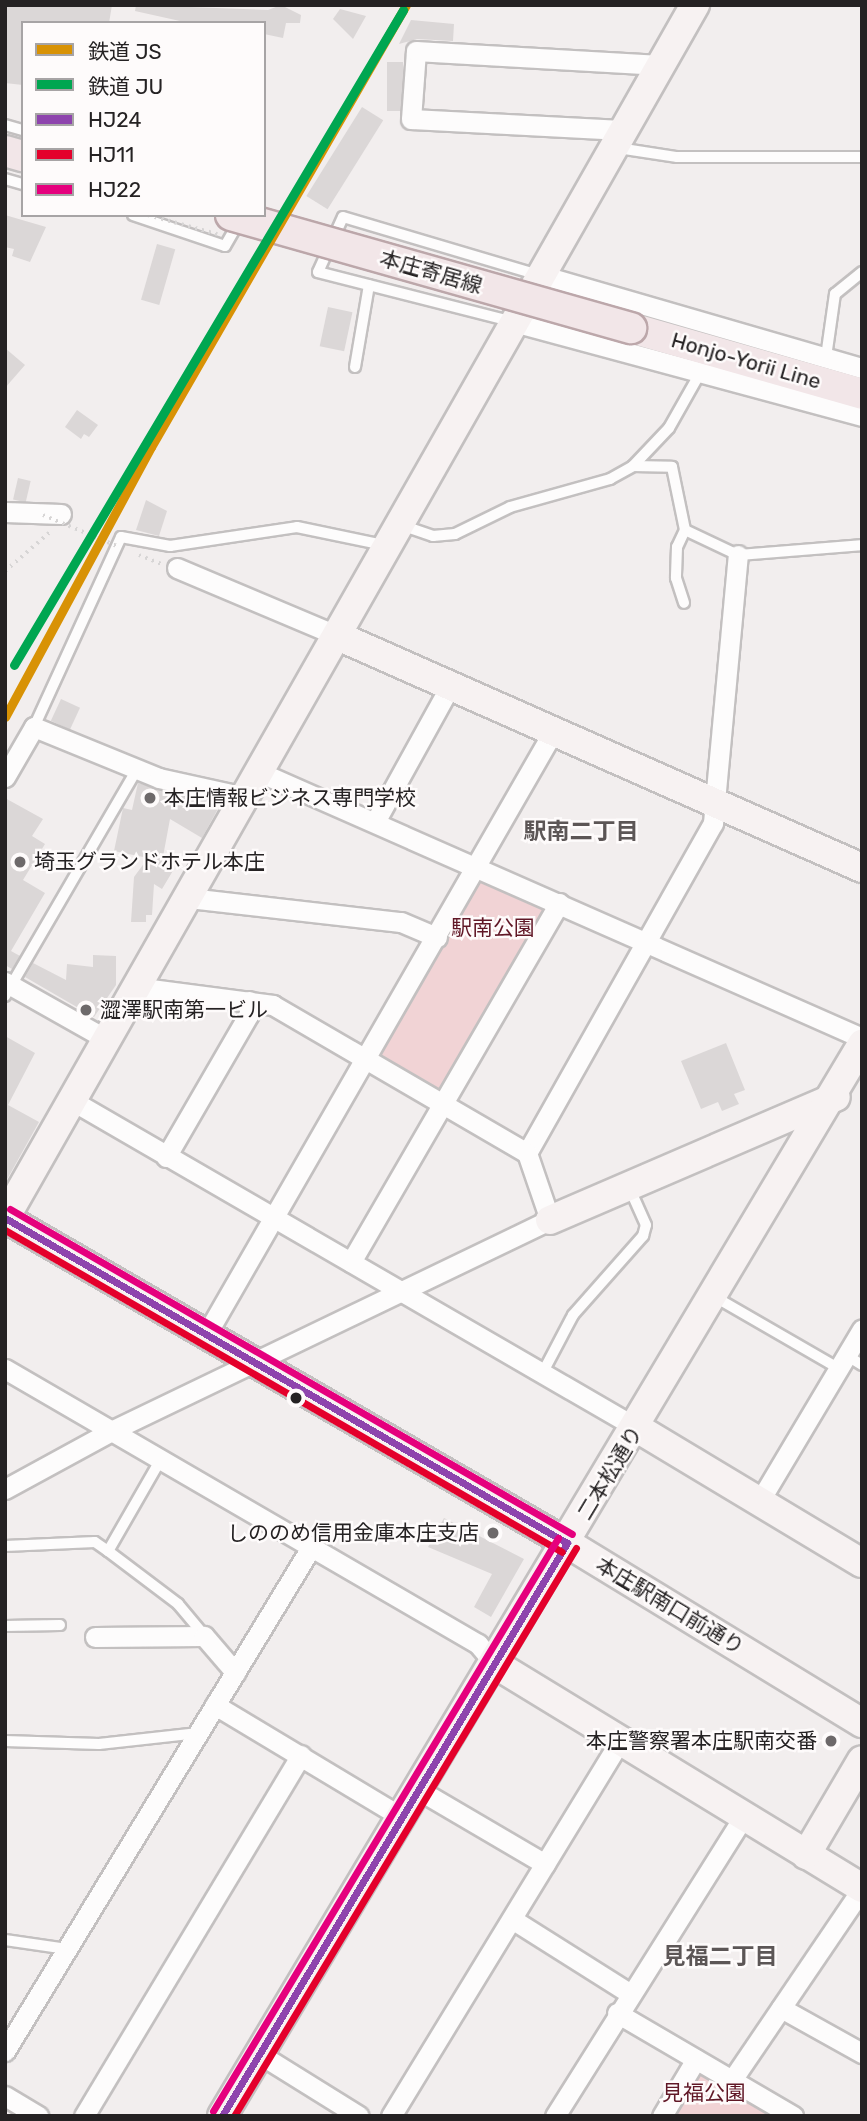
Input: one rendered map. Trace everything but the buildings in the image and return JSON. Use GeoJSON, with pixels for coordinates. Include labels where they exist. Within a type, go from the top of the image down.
{"type":"FeatureCollection","features":[{"type":"Feature","properties":{"kind":"main road","name":"本庄寄居線"},"geometry":{"type":"LineString","coordinates":[[229,226],[631,328]]}},
{"type":"Feature","properties":{"kind":"main road","name":"Honjo-Yorii Line"},"geometry":{"type":"LineString","coordinates":[[631,328],[862,394]]}},
{"type":"Feature","properties":{"kind":"street"},"geometry":{"type":"LineString","coordinates":[[5,1218],[695,5]]}},
{"type":"Feature","properties":{"kind":"street"},"geometry":{"type":"LineString","coordinates":[[618,139],[411,119],[416,51],[660,65]]}},
{"type":"Feature","properties":{"kind":"street"},"geometry":{"type":"LineString","coordinates":[[541,275],[862,368]]}},
{"type":"Feature","properties":{"kind":"street"},"geometry":{"type":"LineString","coordinates":[[514,322],[699,375],[862,416]]}},
{"type":"Feature","properties":{"kind":"street"},"geometry":{"type":"LineString","coordinates":[[5,512],[52,515]]}},
{"type":"Feature","properties":{"kind":"street"},"geometry":{"type":"LineString","coordinates":[[527,1153],[713,823],[717,806],[738,555]]}},
{"type":"Feature","properties":{"kind":"street"},"geometry":{"type":"LineString","coordinates":[[177,568],[554,730],[717,806],[862,868]]}},
{"type":"Feature","properties":{"kind":"street"},"geometry":{"type":"LineString","coordinates":[[375,822],[450,686]]}},
{"type":"Feature","properties":{"kind":"street"},"geometry":{"type":"LineString","coordinates":[[5,778],[34,727],[136,769],[244,797]]}},
{"type":"Feature","properties":{"kind":"street"},"geometry":{"type":"LineString","coordinates":[[206,1335],[367,1060],[554,730]]}},
{"type":"Feature","properties":{"kind":"street"},"geometry":{"type":"LineString","coordinates":[[259,772],[862,1038]]}},
{"type":"Feature","properties":{"kind":"street"},"geometry":{"type":"LineString","coordinates":[[189,898],[401,922],[437,937]]}},
{"type":"Feature","properties":{"kind":"street"},"geometry":{"type":"LineString","coordinates":[[351,1262],[559,904]]}},
{"type":"Feature","properties":{"kind":"street"},"geometry":{"type":"LineString","coordinates":[[137,986],[273,1005],[527,1153],[550,1220]]}},
{"type":"Feature","properties":{"kind":"street"},"geometry":{"type":"LineString","coordinates":[[7,988],[106,1039]]}},
{"type":"Feature","properties":{"kind":"street"},"geometry":{"type":"LineString","coordinates":[[166,1157],[249,1014],[248,1001]]}},
{"type":"Feature","properties":{"kind":"street","name":"二本松通り"},"geometry":{"type":"LineString","coordinates":[[222,2116],[637,1429],[834,1098],[862,1044]]}},
{"type":"Feature","properties":{"kind":"street"},"geometry":{"type":"LineString","coordinates":[[5,1489],[113,1430],[402,1289],[550,1220],[834,1098],[862,1083]]}},
{"type":"Feature","properties":{"kind":"street"},"geometry":{"type":"LineString","coordinates":[[71,1100],[272,1219],[402,1289],[862,1563]]}},
{"type":"Feature","properties":{"kind":"street","name":"本庄駅南口前通り"},"geometry":{"type":"LineString","coordinates":[[5,1218],[250,1363],[567,1543],[862,1723]]}},
{"type":"Feature","properties":{"kind":"street"},"geometry":{"type":"LineString","coordinates":[[759,1502],[849,1363],[862,1329]]}},
{"type":"Feature","properties":{"kind":"street"},"geometry":{"type":"LineString","coordinates":[[5,1369],[113,1430],[310,1549],[478,1644],[495,1664],[619,1743],[862,1888],[732,2080]]}},
{"type":"Feature","properties":{"kind":"street"},"geometry":{"type":"LineString","coordinates":[[5,2051],[310,1549]]}},
{"type":"Feature","properties":{"kind":"street"},"geometry":{"type":"LineString","coordinates":[[95,1637],[204,1636],[235,1672]]}},
{"type":"Feature","properties":{"kind":"street"},"geometry":{"type":"LineString","coordinates":[[215,1705],[403,1818]]}},
{"type":"Feature","properties":{"kind":"street"},"geometry":{"type":"LineString","coordinates":[[391,2116],[619,1743]]}},
{"type":"Feature","properties":{"kind":"street"},"geometry":{"type":"LineString","coordinates":[[84,2116],[301,1755]]}},
{"type":"Feature","properties":{"kind":"street"},"geometry":{"type":"LineString","coordinates":[[806,1855],[862,1760]]}},
{"type":"Feature","properties":{"kind":"street"},"geometry":{"type":"LineString","coordinates":[[419,1790],[545,1864]]}},
{"type":"Feature","properties":{"kind":"street"},"geometry":{"type":"LineString","coordinates":[[555,2116],[629,1993],[743,1817]]}},
{"type":"Feature","properties":{"kind":"street"},"geometry":{"type":"LineString","coordinates":[[512,1919],[629,1993]]}},
{"type":"Feature","properties":{"kind":"street"},"geometry":{"type":"LineString","coordinates":[[781,2008],[862,2053]]}},
{"type":"Feature","properties":{"kind":"street"},"geometry":{"type":"LineString","coordinates":[[617,2013],[793,2116]]}},
{"type":"Feature","properties":{"kind":"street"},"geometry":{"type":"LineString","coordinates":[[261,2055],[359,2116]]}},
{"type":"Feature","properties":{"kind":"street"},"geometry":{"type":"LineString","coordinates":[[662,2116],[696,2059]]}},
{"type":"Feature","properties":{"kind":"street"},"geometry":{"type":"LineString","coordinates":[[5,2096],[38,2116]]}},
{"type":"Feature","properties":{"kind":"lane"},"geometry":{"type":"LineString","coordinates":[[618,139],[677,158],[862,157]]}},
{"type":"Feature","properties":{"kind":"lane"},"geometry":{"type":"LineString","coordinates":[[139,217],[226,246],[242,217]]}},
{"type":"Feature","properties":{"kind":"lane"},"geometry":{"type":"LineString","coordinates":[[514,322],[317,272],[343,217],[541,275]]}},
{"type":"Feature","properties":{"kind":"lane"},"geometry":{"type":"LineString","coordinates":[[826,357],[835,294],[862,272]]}},
{"type":"Feature","properties":{"kind":"lane"},"geometry":{"type":"LineString","coordinates":[[355,367],[369,285]]}},
{"type":"Feature","properties":{"kind":"lane"},"geometry":{"type":"LineString","coordinates":[[34,727],[121,537],[170,546],[297,527],[371,538],[455,534],[493,513],[610,479],[632,466],[669,428],[699,375]]}},
{"type":"Feature","properties":{"kind":"lane"},"geometry":{"type":"LineString","coordinates":[[632,466],[672,467],[685,530],[677,547],[676,578],[684,603]]}},
{"type":"Feature","properties":{"kind":"lane"},"geometry":{"type":"LineString","coordinates":[[685,530],[738,555],[862,545]]}},
{"type":"Feature","properties":{"kind":"lane"},"geometry":{"type":"LineString","coordinates":[[7,988],[136,769]]}},
{"type":"Feature","properties":{"kind":"lane"},"geometry":{"type":"LineString","coordinates":[[543,1372],[573,1314],[643,1236],[646,1225],[629,1186]]}},
{"type":"Feature","properties":{"kind":"lane"},"geometry":{"type":"LineString","coordinates":[[715,1297],[849,1363]]}},
{"type":"Feature","properties":{"kind":"lane"},"geometry":{"type":"LineString","coordinates":[[108,1551],[162,1459]]}},
{"type":"Feature","properties":{"kind":"lane"},"geometry":{"type":"LineString","coordinates":[[5,1546],[94,1542],[178,1604],[204,1636]]}},
{"type":"Feature","properties":{"kind":"lane"},"geometry":{"type":"LineString","coordinates":[[5,1626],[60,1625]]}},
{"type":"Feature","properties":{"kind":"lane"},"geometry":{"type":"LineString","coordinates":[[5,1741],[99,1744],[198,1733]]}},
{"type":"Feature","properties":{"kind":"lane"},"geometry":{"type":"LineString","coordinates":[[5,1940],[68,1949]]}},
{"type":"Feature","properties":{"kind":"path"},"geometry":{"type":"LineString","coordinates":[[163,217],[229,226]]}},
{"type":"Feature","properties":{"kind":"path"},"geometry":{"type":"LineString","coordinates":[[5,571],[47,536],[52,515],[117,546]]}},
{"type":"Feature","properties":{"kind":"green space","name":"駅南公園"},"geometry":{"type":"Polygon","coordinates":[[[482,877],[547,903],[547,913],[438,1094],[378,1054],[472,883],[482,877]]]}},
{"type":"Feature","properties":{"kind":"green space","name":"見福公園"},"geometry":{"type":"Polygon","coordinates":[[[696,2059],[793,2116],[662,2116],[696,2059]]]}},
{"type":"Feature","properties":{"kind":"rail line","name":"JS"},"geometry":{"type":"LineString","coordinates":[[5,717],[151,447],[406,5]]}},
{"type":"Feature","properties":{"kind":"rail line","name":"JU"},"geometry":{"type":"LineString","coordinates":[[14,665],[403,10]]}},
{"type":"Feature","properties":{"kind":"transit line","name":"HJ22"},"geometry":{"type":"LineString","coordinates":[[10,1209],[572,1534]]}},
{"type":"Feature","properties":{"kind":"transit line","name":"HJ24"},"geometry":{"type":"LineString","coordinates":[[5,1218],[567,1543]]}},
{"type":"Feature","properties":{"kind":"transit line","name":"HJ11"},"geometry":{"type":"LineString","coordinates":[[5,1230],[562,1552]]}},
{"type":"Feature","properties":{"kind":"transit line","name":"HJ22"},"geometry":{"type":"LineString","coordinates":[[213,2111],[558,1538]]}},
{"type":"Feature","properties":{"kind":"transit line","name":"HJ24"},"geometry":{"type":"LineString","coordinates":[[222,2116],[567,1543]]}},
{"type":"Feature","properties":{"kind":"transit line","name":"HJ11"},"geometry":{"type":"LineString","coordinates":[[234,2116],[576,1548]]}},
{"type":"Feature","properties":{"kind":"place","name":"本庄情報ビジネス専門学校"},"geometry":{"type":"Point","coordinates":[150,798]}},
{"type":"Feature","properties":{"kind":"place","name":"埼玉グランドホテル本庄"},"geometry":{"type":"Point","coordinates":[20,862]}},
{"type":"Feature","properties":{"kind":"place","name":"澀澤駅南第一ビル"},"geometry":{"type":"Point","coordinates":[86,1010]}},
{"type":"Feature","properties":{"kind":"place","name":"しののめ信用金庫本庄支店"},"geometry":{"type":"Point","coordinates":[493,1533]}},
{"type":"Feature","properties":{"kind":"place","name":"本庄警察署本庄駅南交番"},"geometry":{"type":"Point","coordinates":[831,1741]}},
{"type":"Feature","properties":{"kind":"district","name":"駅南二丁目"},"geometry":{"type":"Point","coordinates":[581,831]}},
{"type":"Feature","properties":{"kind":"district","name":"見福二丁目"},"geometry":{"type":"Point","coordinates":[720,1956]}}]}
